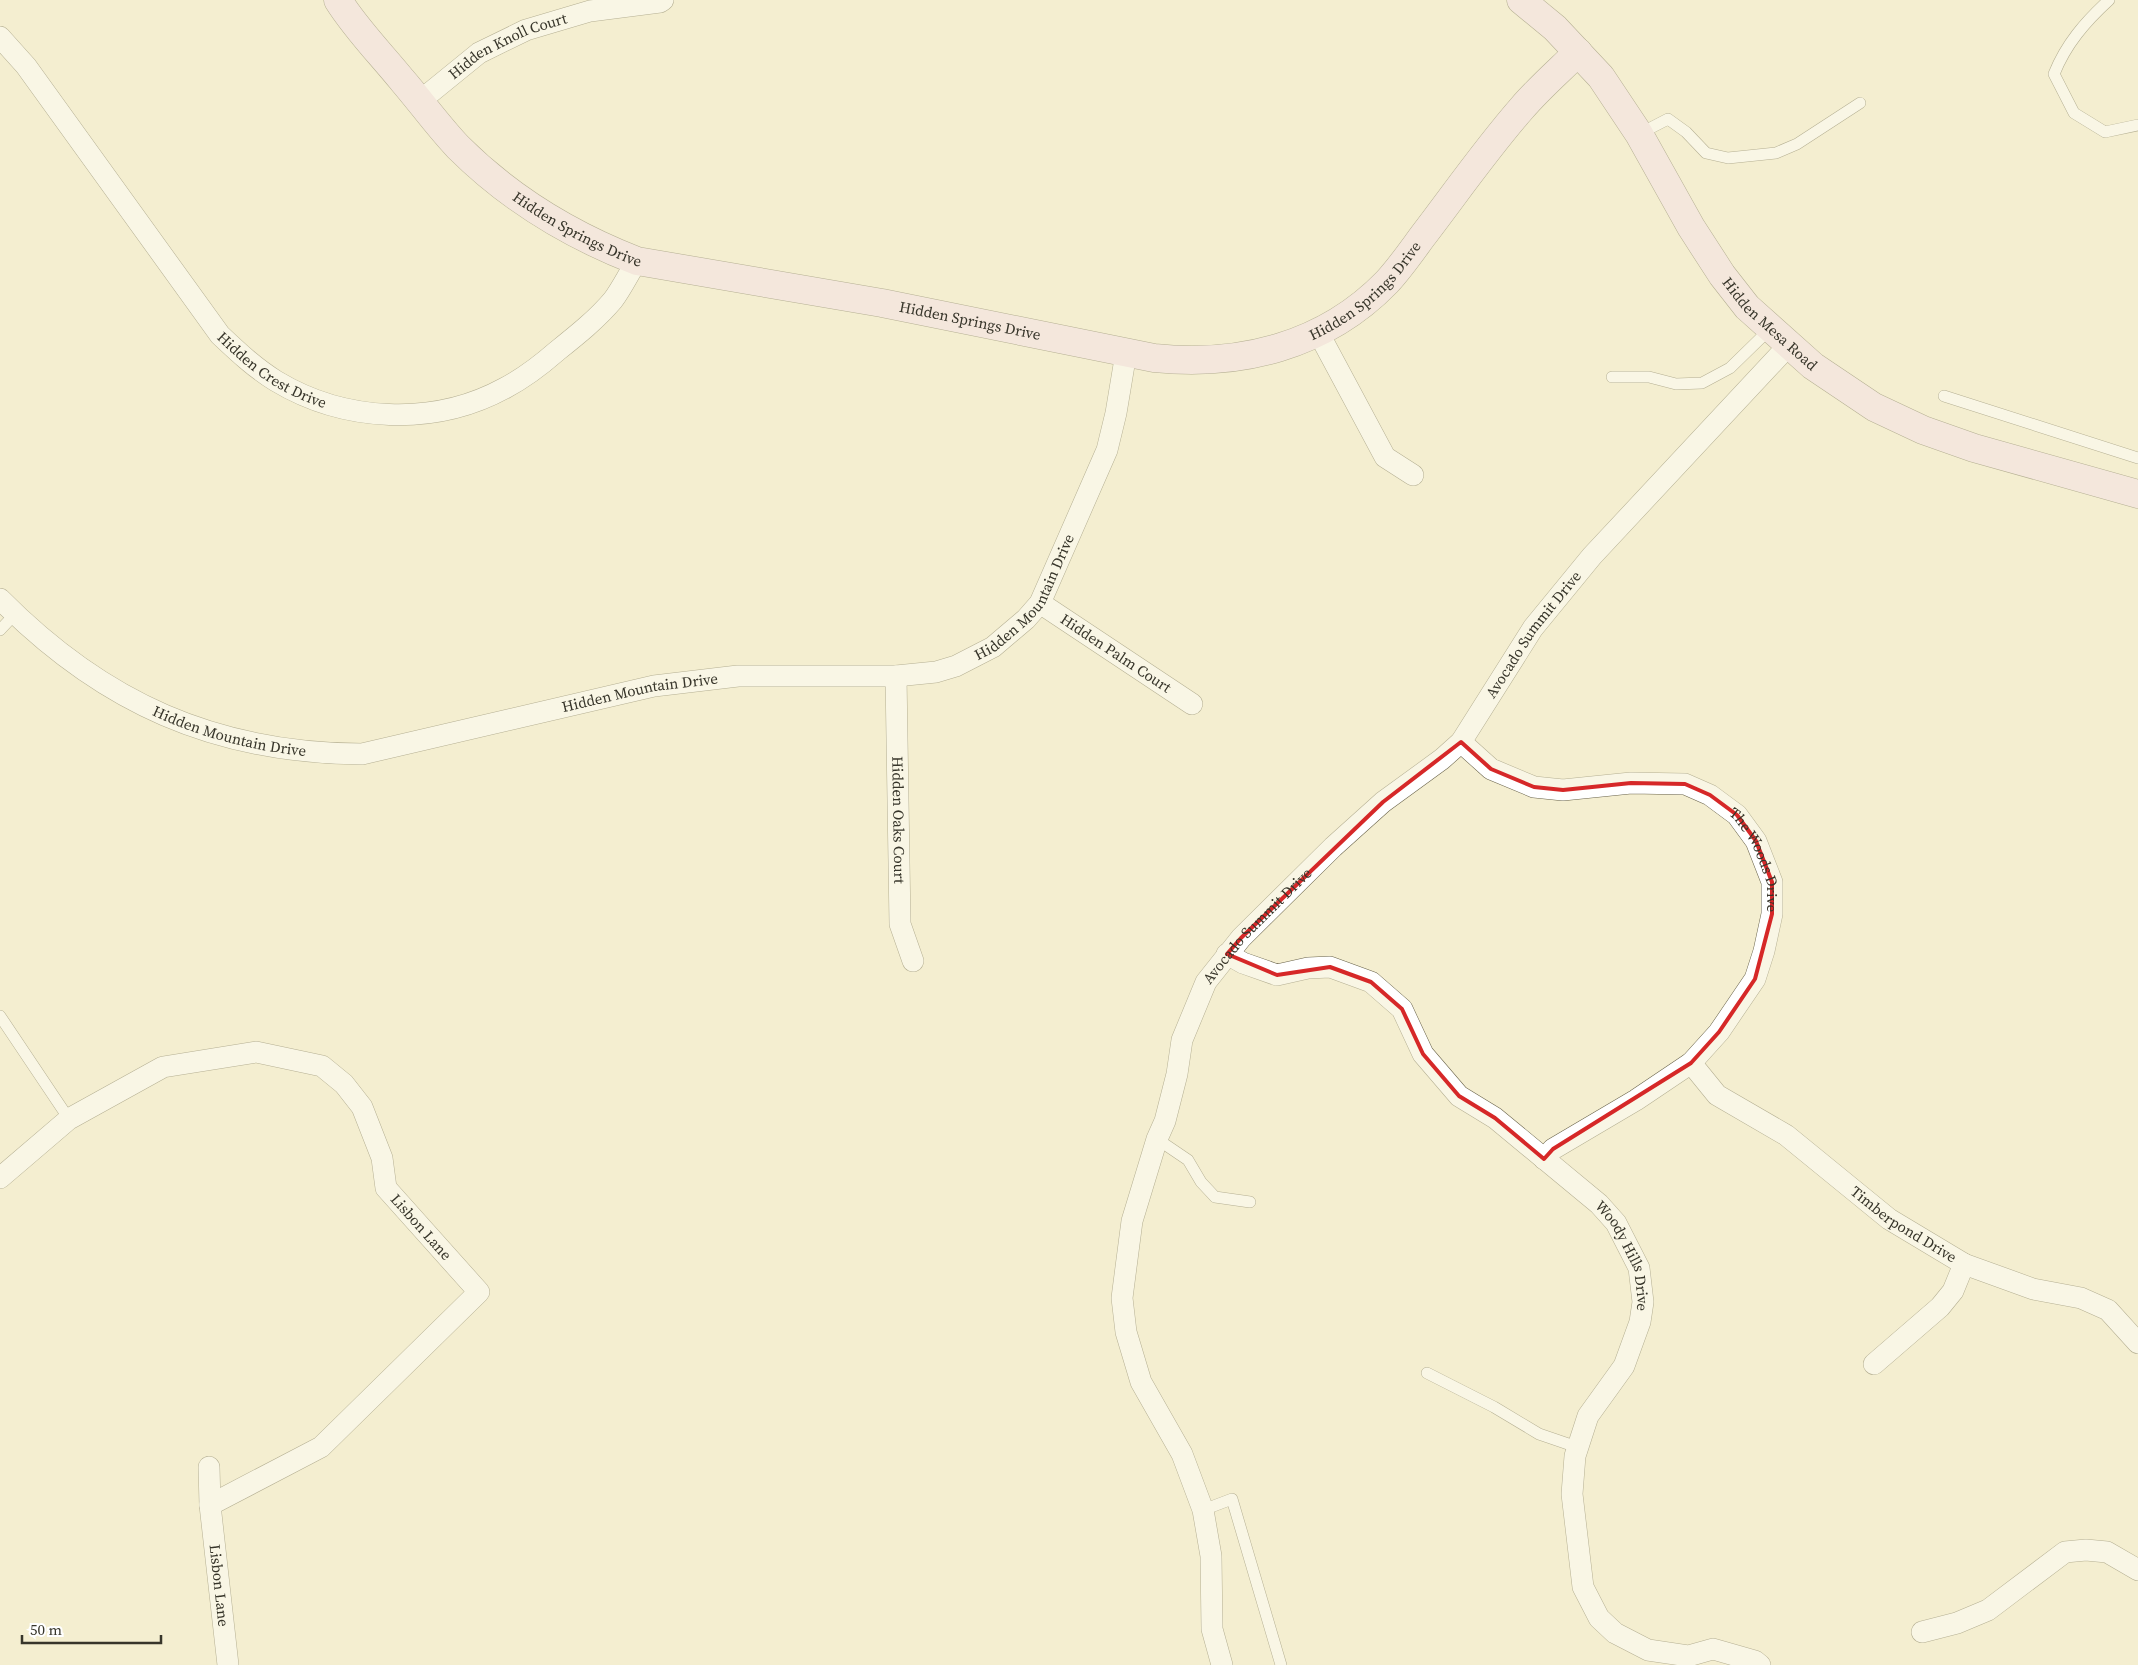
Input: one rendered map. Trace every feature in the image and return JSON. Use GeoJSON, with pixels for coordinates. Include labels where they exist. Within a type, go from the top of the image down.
{"type":"FeatureCollection","features":[{"type":"Feature","properties":{"kind":"street","name":"Hidden Springs Drive"},"geometry":{"type":"LineString","coordinates":[[338,0],[458,146],[507,189],[558,224],[601,246],[636,260],[882,303],[1126,353],[1173,360],[1211,361],[1267,351],[1318,332],[1354,309],[1388,281],[1522,108],[1578,52]]}},
{"type":"Feature","properties":{"kind":"street","name":"Hidden Knoll Court"},"geometry":{"type":"LineString","coordinates":[[420,101],[479,53],[526,30],[590,11],[660,2],[663,0]]}},
{"type":"Feature","properties":{"kind":"street","name":"Hidden Mesa Road"},"geometry":{"type":"LineString","coordinates":[[1521,0],[1555,28],[1600,77],[1639,134],[1691,227],[1722,275],[1747,307],[1813,366],[1853,394],[1882,411],[1923,430],[1965,445],[2138,494]]}},
{"type":"Feature","properties":{"kind":"street","name":"Hidden Crest Drive"},"geometry":{"type":"LineString","coordinates":[[0,36],[26,66],[220,335],[256,367],[276,381],[320,402],[366,413],[391,415],[439,411],[483,398],[523,378],[583,331],[614,298],[636,260]]}},
{"type":"Feature","properties":{"kind":"street"},"geometry":{"type":"LineString","coordinates":[[1318,332],[1385,457],[1413,475]]}},
{"type":"Feature","properties":{"kind":"street","name":"Avocado Summit Drive"},"geometry":{"type":"LineString","coordinates":[[1222,1665],[1212,1629],[1210,1556],[1202,1510],[1182,1454],[1141,1382],[1126,1332],[1122,1298],[1132,1221],[1157,1138],[1165,1121],[1177,1074],[1182,1040],[1206,982],[1241,938],[1333,847],[1383,802],[1442,759],[1461,742],[1533,628],[1592,556],[1780,337]]}},
{"type":"Feature","properties":{"kind":"street","name":"Hidden Mountain Drive"},"geometry":{"type":"LineString","coordinates":[[0,599],[75,666],[105,686],[169,718],[234,740],[274,748],[330,754],[362,754],[654,686],[738,676],[896,676],[936,672],[974,658],[1010,634],[1040,603],[1107,450],[1116,413],[1126,353]]}},
{"type":"Feature","properties":{"kind":"street","name":"Hidden Palm Court"},"geometry":{"type":"LineString","coordinates":[[1040,603],[1192,704]]}},
{"type":"Feature","properties":{"kind":"street","name":"Hidden Oaks Court"},"geometry":{"type":"LineString","coordinates":[[896,676],[900,924],[913,961]]}},
{"type":"Feature","properties":{"kind":"street","name":"The Woods Drive"},"geometry":{"type":"LineString","coordinates":[[1461,742],[1491,769],[1534,787],[1563,790],[1631,783],[1685,784],[1710,795],[1736,815],[1756,841],[1772,882],[1772,914],[1764,952],[1755,980],[1719,1032],[1692,1063],[1636,1100],[1553,1149],[1544,1159]]}},
{"type":"Feature","properties":{"kind":"street","name":"Woody Hills Drive"},"geometry":{"type":"LineString","coordinates":[[1227,954],[1243,963],[1277,975],[1308,968],[1330,967],[1371,982],[1402,1009],[1423,1054],[1459,1096],[1495,1118],[1599,1204],[1616,1223],[1639,1268],[1643,1302],[1640,1322],[1624,1366],[1588,1416],[1574,1456],[1572,1494],[1583,1586],[1599,1618],[1615,1633],[1648,1650],[1688,1656],[1713,1649],[1756,1661],[1760,1665]]}},
{"type":"Feature","properties":{"kind":"street","name":"Lisbon Lane"},"geometry":{"type":"LineString","coordinates":[[0,1178],[68,1119],[163,1067],[256,1052],[322,1066],[344,1084],[362,1108],[382,1158],[386,1188],[479,1292],[321,1447],[210,1505]]}},
{"type":"Feature","properties":{"kind":"street","name":"Timberpond Drive"},"geometry":{"type":"LineString","coordinates":[[1692,1063],[1717,1095],[1786,1135],[1889,1219],[1964,1264],[2033,1289],[2081,1298],[2108,1310],[2138,1344]]}},
{"type":"Feature","properties":{"kind":"street"},"geometry":{"type":"LineString","coordinates":[[1874,1364],[1940,1307],[1953,1291],[1964,1264]]}},
{"type":"Feature","properties":{"kind":"street","name":"Lisbon Lane"},"geometry":{"type":"LineString","coordinates":[[209,1467],[210,1505],[228,1665]]}},
{"type":"Feature","properties":{"kind":"street"},"geometry":{"type":"LineString","coordinates":[[1922,1632],[1957,1622],[1988,1610],[2065,1552],[2086,1550],[2107,1552],[2138,1570]]}},
{"type":"Feature","properties":{"kind":"lane"},"geometry":{"type":"LineString","coordinates":[[2109,0],[2092,15],[2066,46],[2054,74],[2074,113],[2105,132],[2138,125]]}},
{"type":"Feature","properties":{"kind":"lane"},"geometry":{"type":"LineString","coordinates":[[1639,134],[1668,119],[1686,132],[1706,153],[1728,158],[1776,153],[1797,144],[1860,103]]}},
{"type":"Feature","properties":{"kind":"lane"},"geometry":{"type":"LineString","coordinates":[[1612,377],[1649,377],[1676,384],[1702,383],[1780,337]]}},
{"type":"Feature","properties":{"kind":"lane"},"geometry":{"type":"LineString","coordinates":[[1944,396],[2138,458]]}},
{"type":"Feature","properties":{"kind":"lane"},"geometry":{"type":"LineString","coordinates":[[0,630],[15,614]]}},
{"type":"Feature","properties":{"kind":"lane"},"geometry":{"type":"LineString","coordinates":[[0,1016],[68,1119]]}},
{"type":"Feature","properties":{"kind":"lane"},"geometry":{"type":"LineString","coordinates":[[1157,1138],[1188,1160],[1201,1182],[1215,1197],[1250,1202]]}},
{"type":"Feature","properties":{"kind":"lane"},"geometry":{"type":"LineString","coordinates":[[1427,1373],[1494,1407],[1539,1434],[1577,1447]]}},
{"type":"Feature","properties":{"kind":"lane"},"geometry":{"type":"LineString","coordinates":[[1202,1510],[1232,1499],[1281,1665]]}},
{"type":"Feature","properties":{"kind":"highlighted area"},"geometry":{"type":"Polygon","coordinates":[[[1461,742],[1491,769],[1534,787],[1563,790],[1631,783],[1685,784],[1710,795],[1737,815],[1756,841],[1772,882],[1772,914],[1755,979],[1719,1032],[1691,1063],[1553,1149],[1544,1159],[1495,1118],[1459,1096],[1423,1054],[1402,1009],[1371,982],[1330,967],[1277,975],[1227,954],[1241,938],[1383,802],[1461,742]]]}}]}
